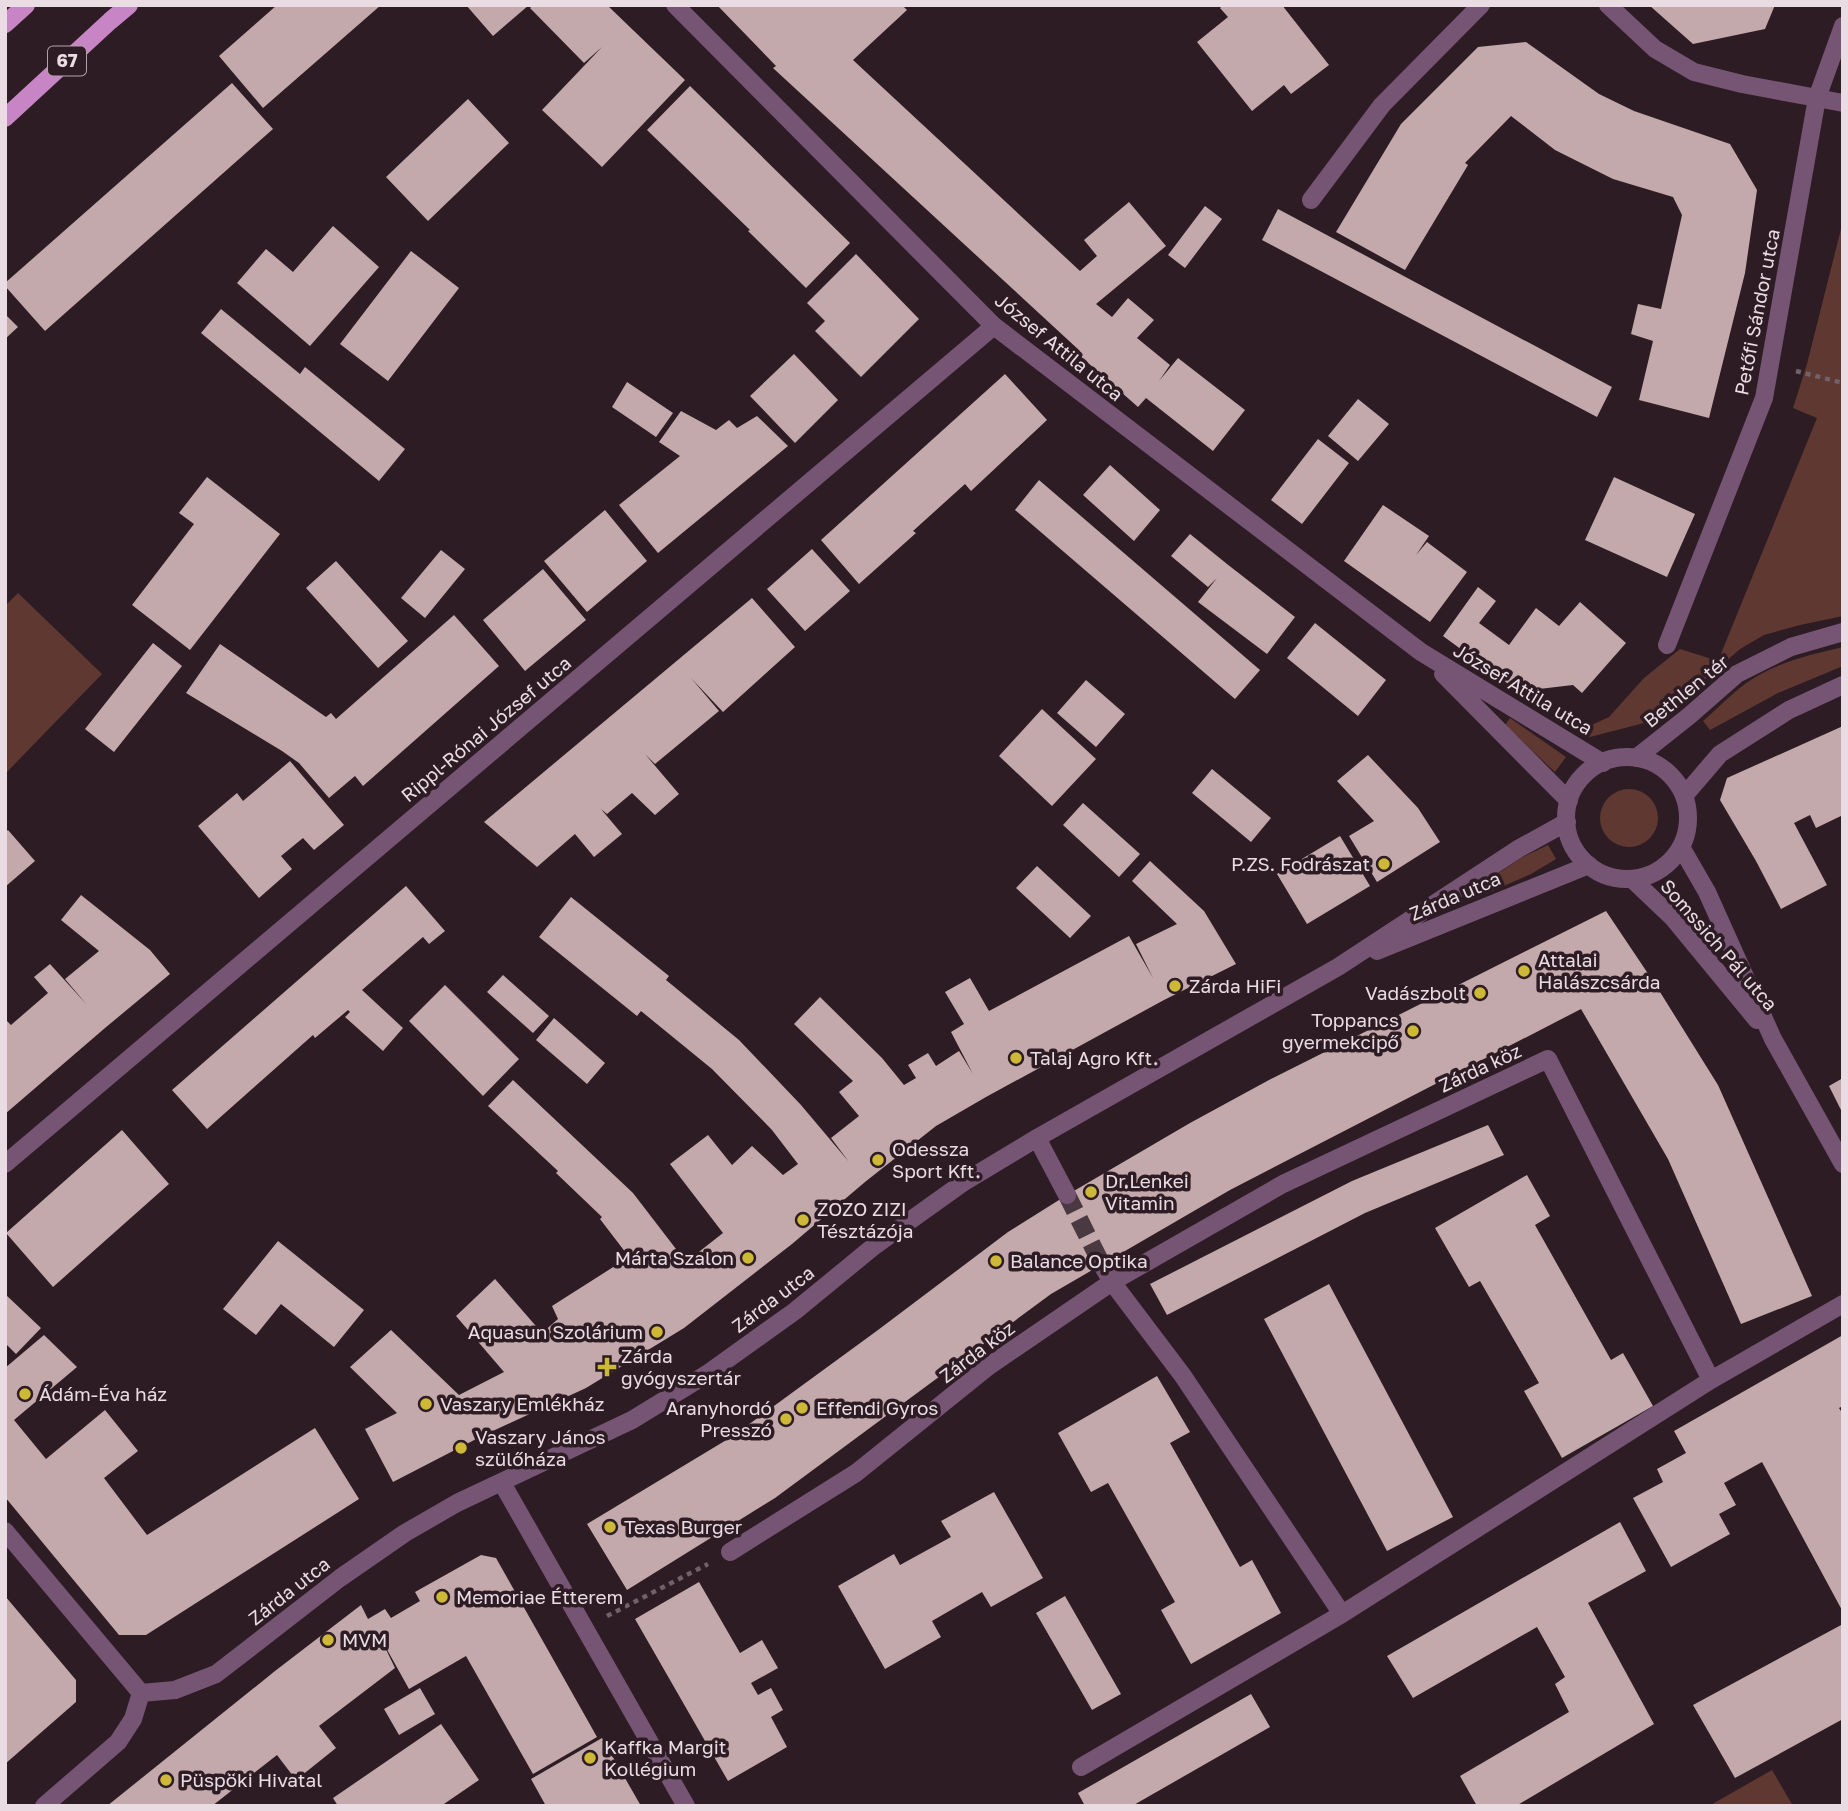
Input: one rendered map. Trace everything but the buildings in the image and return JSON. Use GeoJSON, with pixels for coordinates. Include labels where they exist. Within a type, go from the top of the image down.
{"type":"FeatureCollection","features":[{"type":"Feature","properties":{"kind":"main road"},"geometry":{"type":"LineString","coordinates":[[5,24],[26,5]]}},
{"type":"Feature","properties":{"kind":"main road","name":"67"},"geometry":{"type":"LineString","coordinates":[[5,118],[129,5]]}},
{"type":"Feature","properties":{"kind":"street","name":"József Attila utca"},"geometry":{"type":"LineString","coordinates":[[675,5],[995,326],[1421,652],[1603,762]]}},
{"type":"Feature","properties":{"kind":"street"},"geometry":{"type":"LineString","coordinates":[[1311,200],[1382,105],[1482,5]]}},
{"type":"Feature","properties":{"kind":"street"},"geometry":{"type":"LineString","coordinates":[[1608,5],[1655,49],[1694,72],[1843,103]]}},
{"type":"Feature","properties":{"kind":"street","name":"Petőfi Sándor utca"},"geometry":{"type":"LineString","coordinates":[[1667,645],[1764,398],[1817,98],[1843,26]]}},
{"type":"Feature","properties":{"kind":"street","name":"Rippl-Rónai József utca"},"geometry":{"type":"LineString","coordinates":[[5,1164],[995,326]]}},
{"type":"Feature","properties":{"kind":"street","name":"Bethlen tér"},"geometry":{"type":"LineString","coordinates":[[1636,758],[1737,674],[1791,647],[1843,632]]}},
{"type":"Feature","properties":{"kind":"street","name":"József Attila utca"},"geometry":{"type":"LineString","coordinates":[[1421,652],[1569,801]]}},
{"type":"Feature","properties":{"kind":"street"},"geometry":{"type":"LineString","coordinates":[[1684,796],[1720,754],[1789,710],[1843,685]]}},
{"type":"Feature","properties":{"kind":"street"},"geometry":{"type":"LineString","coordinates":[[1636,758],[1665,771],[1674,780],[1684,796],[1688,822],[1681,846],[1661,869],[1632,879],[1608,876],[1589,865],[1576,852],[1567,822],[1569,801],[1582,778],[1603,762],[1636,758]]}},
{"type":"Feature","properties":{"kind":"street","name":"Zárda utca"},"geometry":{"type":"LineString","coordinates":[[141,1693],[175,1690],[216,1674],[340,1578],[405,1533],[457,1503],[632,1420],[707,1374],[795,1311],[873,1247],[952,1191],[1037,1138],[1338,967],[1518,849],[1567,822]]}},
{"type":"Feature","properties":{"kind":"street","name":"Somssich Pál utca"},"geometry":{"type":"LineString","coordinates":[[1681,846],[1707,892],[1773,1040],[1843,1164]]}},
{"type":"Feature","properties":{"kind":"street","name":"Zárda utca"},"geometry":{"type":"LineString","coordinates":[[1338,967],[1589,865]]}},
{"type":"Feature","properties":{"kind":"street","name":"Somssich Pál utca"},"geometry":{"type":"LineString","coordinates":[[1632,879],[1673,918],[1773,1040]]}},
{"type":"Feature","properties":{"kind":"street","name":"Zárda köz"},"geometry":{"type":"LineString","coordinates":[[730,1552],[856,1473],[989,1366],[1112,1282],[1283,1184],[1548,1059],[1711,1380]]}},
{"type":"Feature","properties":{"kind":"street"},"geometry":{"type":"LineString","coordinates":[[1037,1138],[1067,1195]]}},
{"type":"Feature","properties":{"kind":"street"},"geometry":{"type":"LineString","coordinates":[[1102,1265],[1183,1376],[1342,1614]]}},
{"type":"Feature","properties":{"kind":"street"},"geometry":{"type":"LineString","coordinates":[[1081,1767],[1342,1614],[1711,1380],[1843,1304]]}},
{"type":"Feature","properties":{"kind":"street"},"geometry":{"type":"LineString","coordinates":[[502,1483],[686,1806]]}},
{"type":"Feature","properties":{"kind":"street"},"geometry":{"type":"LineString","coordinates":[[5,1531],[141,1693],[133,1719],[118,1742],[44,1806]]}},
{"type":"Feature","properties":{"kind":"path"},"geometry":{"type":"LineString","coordinates":[[1771,365],[1843,383]]}},
{"type":"Feature","properties":{"kind":"path"},"geometry":{"type":"LineString","coordinates":[[584,1628],[730,1552]]}},
{"type":"Feature","properties":{"kind":"shaded area"},"geometry":{"type":"Polygon","coordinates":[[[1843,221],[1843,616],[1764,635],[1740,649],[1687,695],[1648,722],[1586,738],[1583,729],[1609,717],[1644,678],[1680,649],[1718,661],[1817,418],[1793,408],[1807,364],[1843,221]]]}},
{"type":"Feature","properties":{"kind":"shaded area"},"geometry":{"type":"Polygon","coordinates":[[[18,593],[102,674],[5,774],[5,606],[18,593]]]}},
{"type":"Feature","properties":{"kind":"shaded area"},"geometry":{"type":"Polygon","coordinates":[[[1843,647],[1843,666],[1778,693],[1710,730],[1703,721],[1739,688],[1767,670],[1843,647]]]}},
{"type":"Feature","properties":{"kind":"shaded area"},"geometry":{"type":"Polygon","coordinates":[[[1510,718],[1566,757],[1555,772],[1505,725],[1510,718]]]}},
{"type":"Feature","properties":{"kind":"shaded area"},"geometry":{"type":"Polygon","coordinates":[[[1629,789],[1640,791],[1653,802],[1658,818],[1656,829],[1645,842],[1629,847],[1618,845],[1605,834],[1600,818],[1602,807],[1613,794],[1629,789]]]}},
{"type":"Feature","properties":{"kind":"shaded area"},"geometry":{"type":"Polygon","coordinates":[[[1548,845],[1556,859],[1531,874],[1476,898],[1472,891],[1521,858],[1548,845]]]}},
{"type":"Feature","properties":{"kind":"shaded area"},"geometry":{"type":"Polygon","coordinates":[[[1772,1770],[1793,1806],[1709,1806],[1772,1770]]]}},
{"type":"Feature","properties":{"kind":"tunnel"},"geometry":{"type":"LineString","coordinates":[[1067,1195],[1102,1265]]}},
{"type":"Feature","properties":{"kind":"place","name":"P.ZS. Fodrászat"},"geometry":{"type":"Point","coordinates":[1384,864]}},
{"type":"Feature","properties":{"kind":"place","name":"Attalai Halászcsárda"},"geometry":{"type":"Point","coordinates":[1524,971]}},
{"type":"Feature","properties":{"kind":"place","name":"Zárda HiFi"},"geometry":{"type":"Point","coordinates":[1175,986]}},
{"type":"Feature","properties":{"kind":"place","name":"Vadászbolt"},"geometry":{"type":"Point","coordinates":[1480,993]}},
{"type":"Feature","properties":{"kind":"place","name":"Toppancs gyermekcipő"},"geometry":{"type":"Point","coordinates":[1413,1031]}},
{"type":"Feature","properties":{"kind":"place","name":"Talaj Agro Kft."},"geometry":{"type":"Point","coordinates":[1016,1058]}},
{"type":"Feature","properties":{"kind":"place","name":"Odessza Sport Kft."},"geometry":{"type":"Point","coordinates":[878,1160]}},
{"type":"Feature","properties":{"kind":"place","name":"Dr.Lenkei Vitamin"},"geometry":{"type":"Point","coordinates":[1091,1192]}},
{"type":"Feature","properties":{"kind":"place","name":"ZOZO ZIZI Tésztázója"},"geometry":{"type":"Point","coordinates":[803,1220]}},
{"type":"Feature","properties":{"kind":"place","name":"Márta Szalon"},"geometry":{"type":"Point","coordinates":[748,1258]}},
{"type":"Feature","properties":{"kind":"place","name":"Balance Optika"},"geometry":{"type":"Point","coordinates":[996,1261]}},
{"type":"Feature","properties":{"kind":"place","name":"Aquasun Szolárium"},"geometry":{"type":"Point","coordinates":[657,1332]}},
{"type":"Feature","properties":{"kind":"place","name":"Zárda gyógyszertár"},"geometry":{"type":"Point","coordinates":[607,1367]}},
{"type":"Feature","properties":{"kind":"place","name":"Ádám-Éva ház"},"geometry":{"type":"Point","coordinates":[25,1394]}},
{"type":"Feature","properties":{"kind":"place","name":"Vaszary Emlékház"},"geometry":{"type":"Point","coordinates":[426,1404]}},
{"type":"Feature","properties":{"kind":"place","name":"Effendi Gyros"},"geometry":{"type":"Point","coordinates":[802,1408]}},
{"type":"Feature","properties":{"kind":"place","name":"Aranyhordó Presszó"},"geometry":{"type":"Point","coordinates":[786,1419]}},
{"type":"Feature","properties":{"kind":"place","name":"Vaszary János szülőháza"},"geometry":{"type":"Point","coordinates":[461,1448]}},
{"type":"Feature","properties":{"kind":"place","name":"Texas Burger"},"geometry":{"type":"Point","coordinates":[610,1527]}},
{"type":"Feature","properties":{"kind":"place","name":"Memoriae Étterem"},"geometry":{"type":"Point","coordinates":[442,1597]}},
{"type":"Feature","properties":{"kind":"place","name":"MVM"},"geometry":{"type":"Point","coordinates":[328,1640]}},
{"type":"Feature","properties":{"kind":"place","name":"Kaffka Margit Kollégium"},"geometry":{"type":"Point","coordinates":[590,1758]}},
{"type":"Feature","properties":{"kind":"place","name":"Püspöki Hivatal"},"geometry":{"type":"Point","coordinates":[166,1780]}}]}
